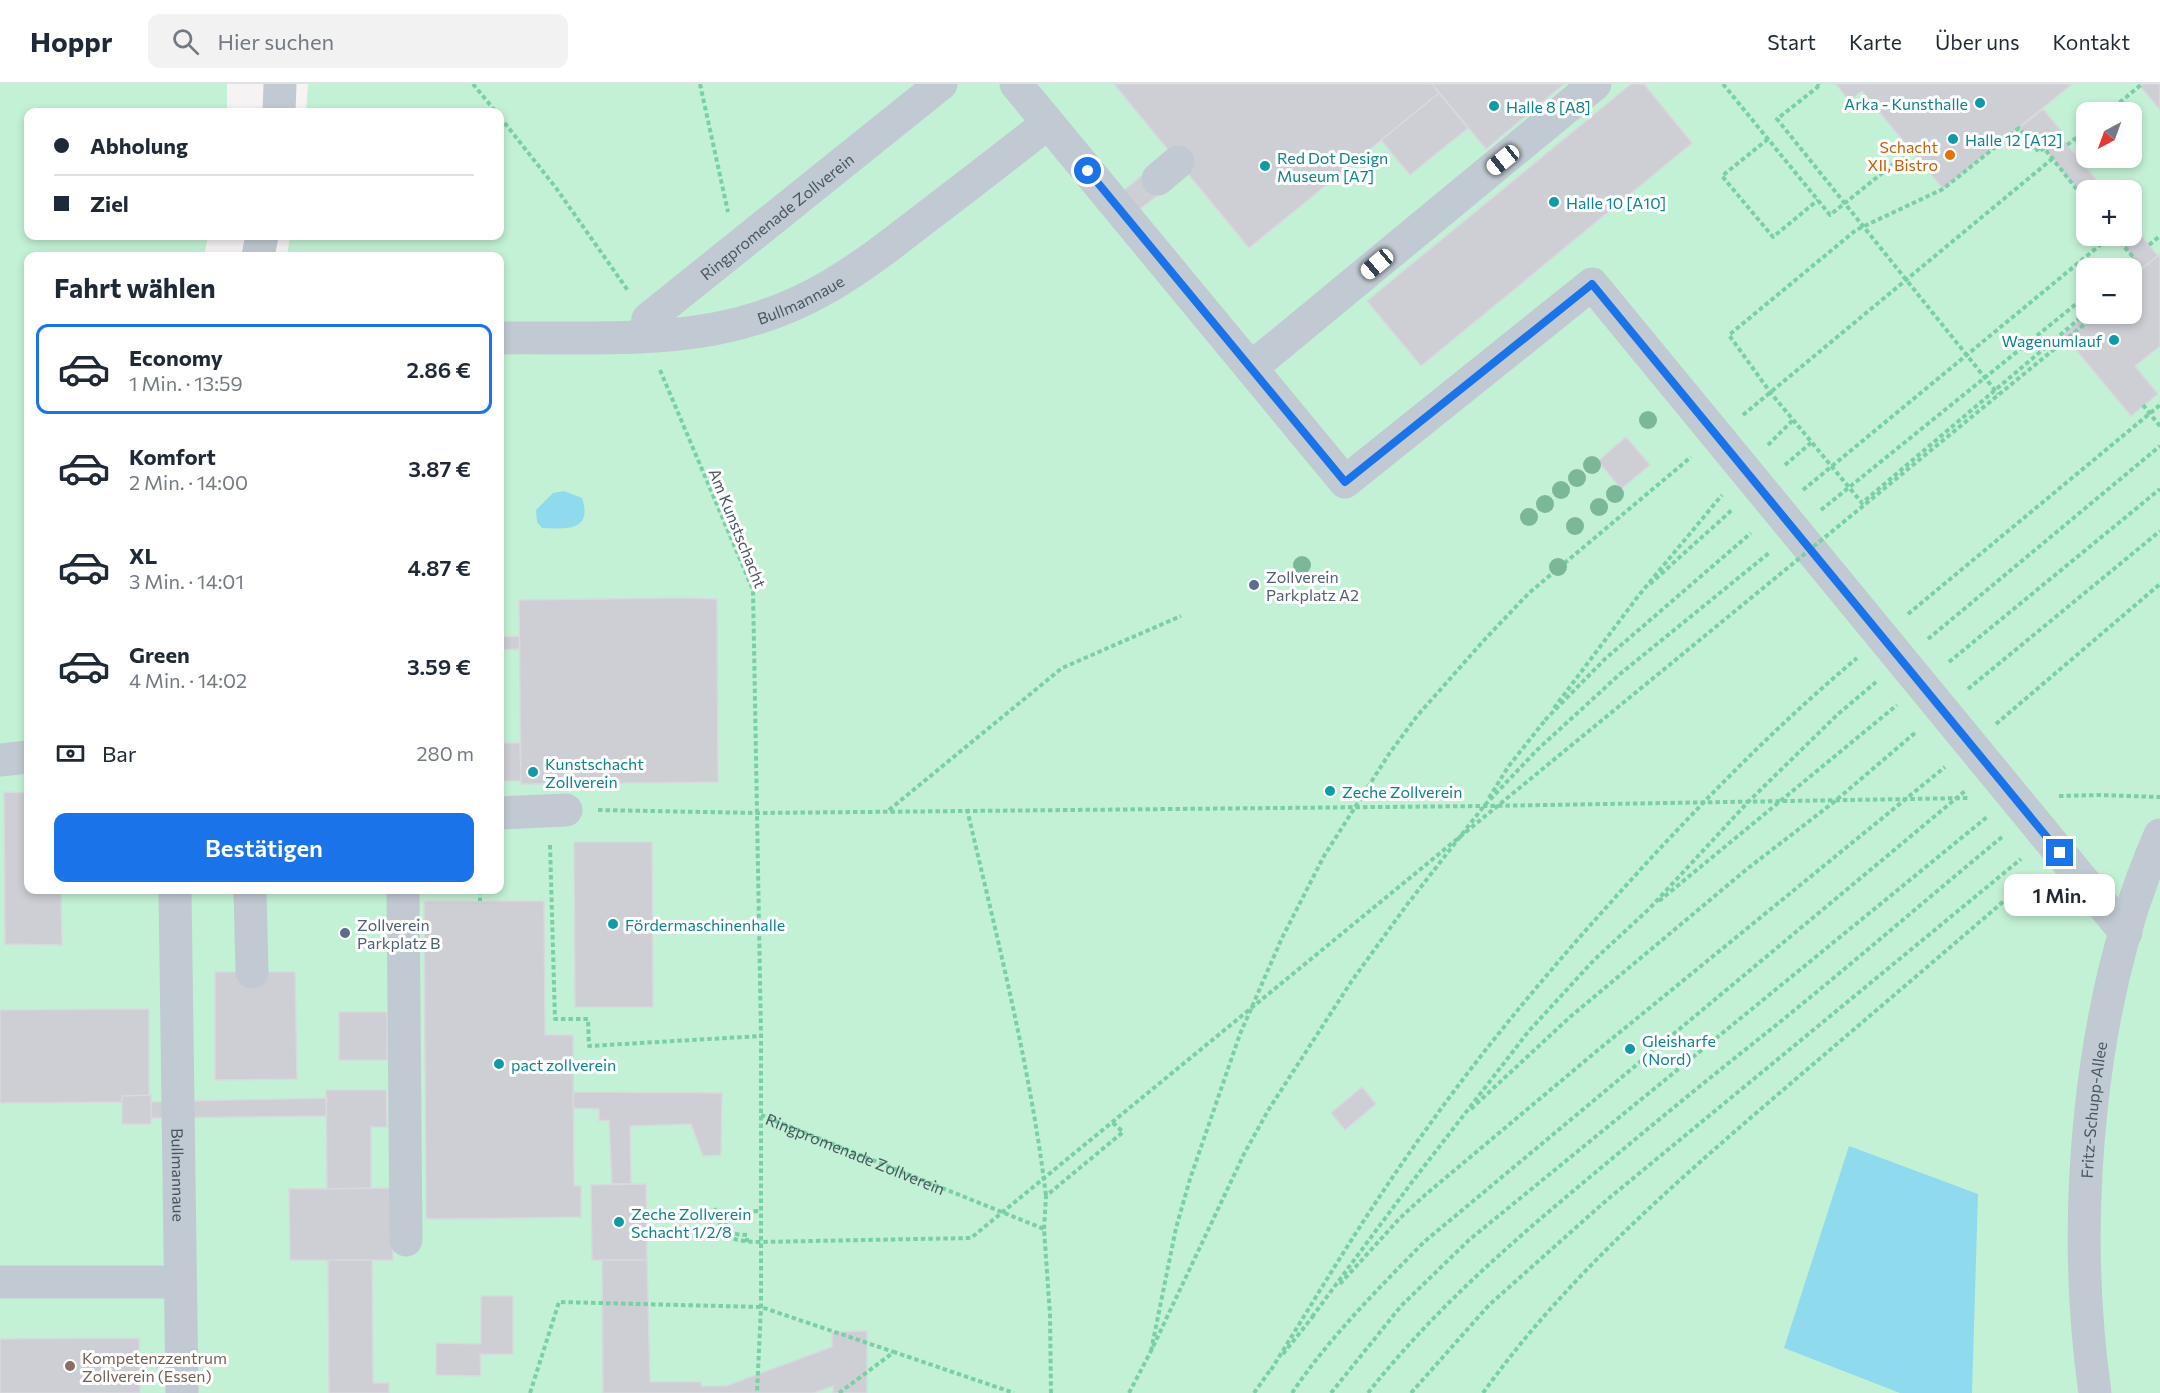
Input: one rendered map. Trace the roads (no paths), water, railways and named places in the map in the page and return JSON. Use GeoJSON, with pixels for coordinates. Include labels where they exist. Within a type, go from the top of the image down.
{"type":"FeatureCollection","features":[{"type":"Feature","properties":{"kind":"street"},"geometry":{"type":"LineString","coordinates":[[279,108],[280,84]]}},
{"type":"Feature","properties":{"kind":"street"},"geometry":{"type":"LineString","coordinates":[[1016,84],[1048,123],[1129,209],[1251,368],[1345,482],[1592,284],[2126,933]]}},
{"type":"Feature","properties":{"kind":"street"},"geometry":{"type":"LineString","coordinates":[[1251,368],[1595,84]]}},
{"type":"Feature","properties":{"kind":"street","name":"Ringpromenade Zollverein"},"geometry":{"type":"LineString","coordinates":[[645,336],[648,319],[921,90]]}},
{"type":"Feature","properties":{"kind":"street","name":"Bullmannaue"},"geometry":{"type":"LineString","coordinates":[[504,338],[645,336],[717,328],[773,312],[813,296],[870,261],[1048,123]]}},
{"type":"Feature","properties":{"kind":"street"},"geometry":{"type":"LineString","coordinates":[[0,760],[24,757]]}},
{"type":"Feature","properties":{"kind":"street"},"geometry":{"type":"LineString","coordinates":[[504,813],[557,810]]}},
{"type":"Feature","properties":{"kind":"street","name":"Fritz-Schupp-Allee"},"geometry":{"type":"LineString","coordinates":[[2095,1393],[2087,1327],[2085,1257],[2088,1147],[2094,1087],[2101,1043],[2126,933],[2139,886],[2160,835]]}},
{"type":"Feature","properties":{"kind":"street","name":"Bullmannaue"},"geometry":{"type":"LineString","coordinates":[[174,894],[182,1393]]}},
{"type":"Feature","properties":{"kind":"street"},"geometry":{"type":"LineString","coordinates":[[250,894],[252,972]]}},
{"type":"Feature","properties":{"kind":"street"},"geometry":{"type":"LineString","coordinates":[[403,894],[406,1240]]}},
{"type":"Feature","properties":{"kind":"street"},"geometry":{"type":"LineString","coordinates":[[0,1282],[179,1282]]}},
{"type":"Feature","properties":{"kind":"water"},"geometry":{"type":"Polygon","coordinates":[[[564,491],[582,498],[584,517],[576,526],[569,528],[542,528],[537,522],[536,510],[553,493],[564,491]]]}},
{"type":"Feature","properties":{"kind":"water"},"geometry":{"type":"Polygon","coordinates":[[[1849,1146],[1978,1194],[1972,1393],[1900,1393],[1784,1348],[1849,1146]]]}},
{"type":"Feature","properties":{"kind":"place","name":"Arka - Kunsthalle"},"geometry":{"type":"Point","coordinates":[1980,103]}},
{"type":"Feature","properties":{"kind":"place","name":"Halle 8 [A8]"},"geometry":{"type":"Point","coordinates":[1494,106]}},
{"type":"Feature","properties":{"kind":"place","name":"Halle 12 [A12]"},"geometry":{"type":"Point","coordinates":[1953,139]}},
{"type":"Feature","properties":{"kind":"place","name":"Schacht XII, Bistro"},"geometry":{"type":"Point","coordinates":[1950,155]}},
{"type":"Feature","properties":{"kind":"place","name":"Red Dot Design Museum [A7]"},"geometry":{"type":"Point","coordinates":[1265,166]}},
{"type":"Feature","properties":{"kind":"place","name":"Halle 10 [A10]"},"geometry":{"type":"Point","coordinates":[1554,202]}},
{"type":"Feature","properties":{"kind":"place","name":"Wagenumlauf"},"geometry":{"type":"Point","coordinates":[2114,340]}},
{"type":"Feature","properties":{"kind":"place","name":"Zollverein Parkplatz A2"},"geometry":{"type":"Point","coordinates":[1254,585]}},
{"type":"Feature","properties":{"kind":"place","name":"Kunstschacht Zollverein"},"geometry":{"type":"Point","coordinates":[533,772]}},
{"type":"Feature","properties":{"kind":"place","name":"Zeche Zollverein"},"geometry":{"type":"Point","coordinates":[1330,791]}},
{"type":"Feature","properties":{"kind":"place","name":"Fördermaschinenhalle"},"geometry":{"type":"Point","coordinates":[613,924]}},
{"type":"Feature","properties":{"kind":"place","name":"Zollverein Parkplatz B"},"geometry":{"type":"Point","coordinates":[345,933]}},
{"type":"Feature","properties":{"kind":"place","name":"Gleisharfe (Nord)"},"geometry":{"type":"Point","coordinates":[1630,1049]}},
{"type":"Feature","properties":{"kind":"place","name":"pact zollverein"},"geometry":{"type":"Point","coordinates":[499,1064]}},
{"type":"Feature","properties":{"kind":"place","name":"Zeche Zollverein Schacht 1/2/8"},"geometry":{"type":"Point","coordinates":[619,1222]}},
{"type":"Feature","properties":{"kind":"place","name":"Kompetenzzentrum Zollverein (Essen)"},"geometry":{"type":"Point","coordinates":[70,1366]}}]}
